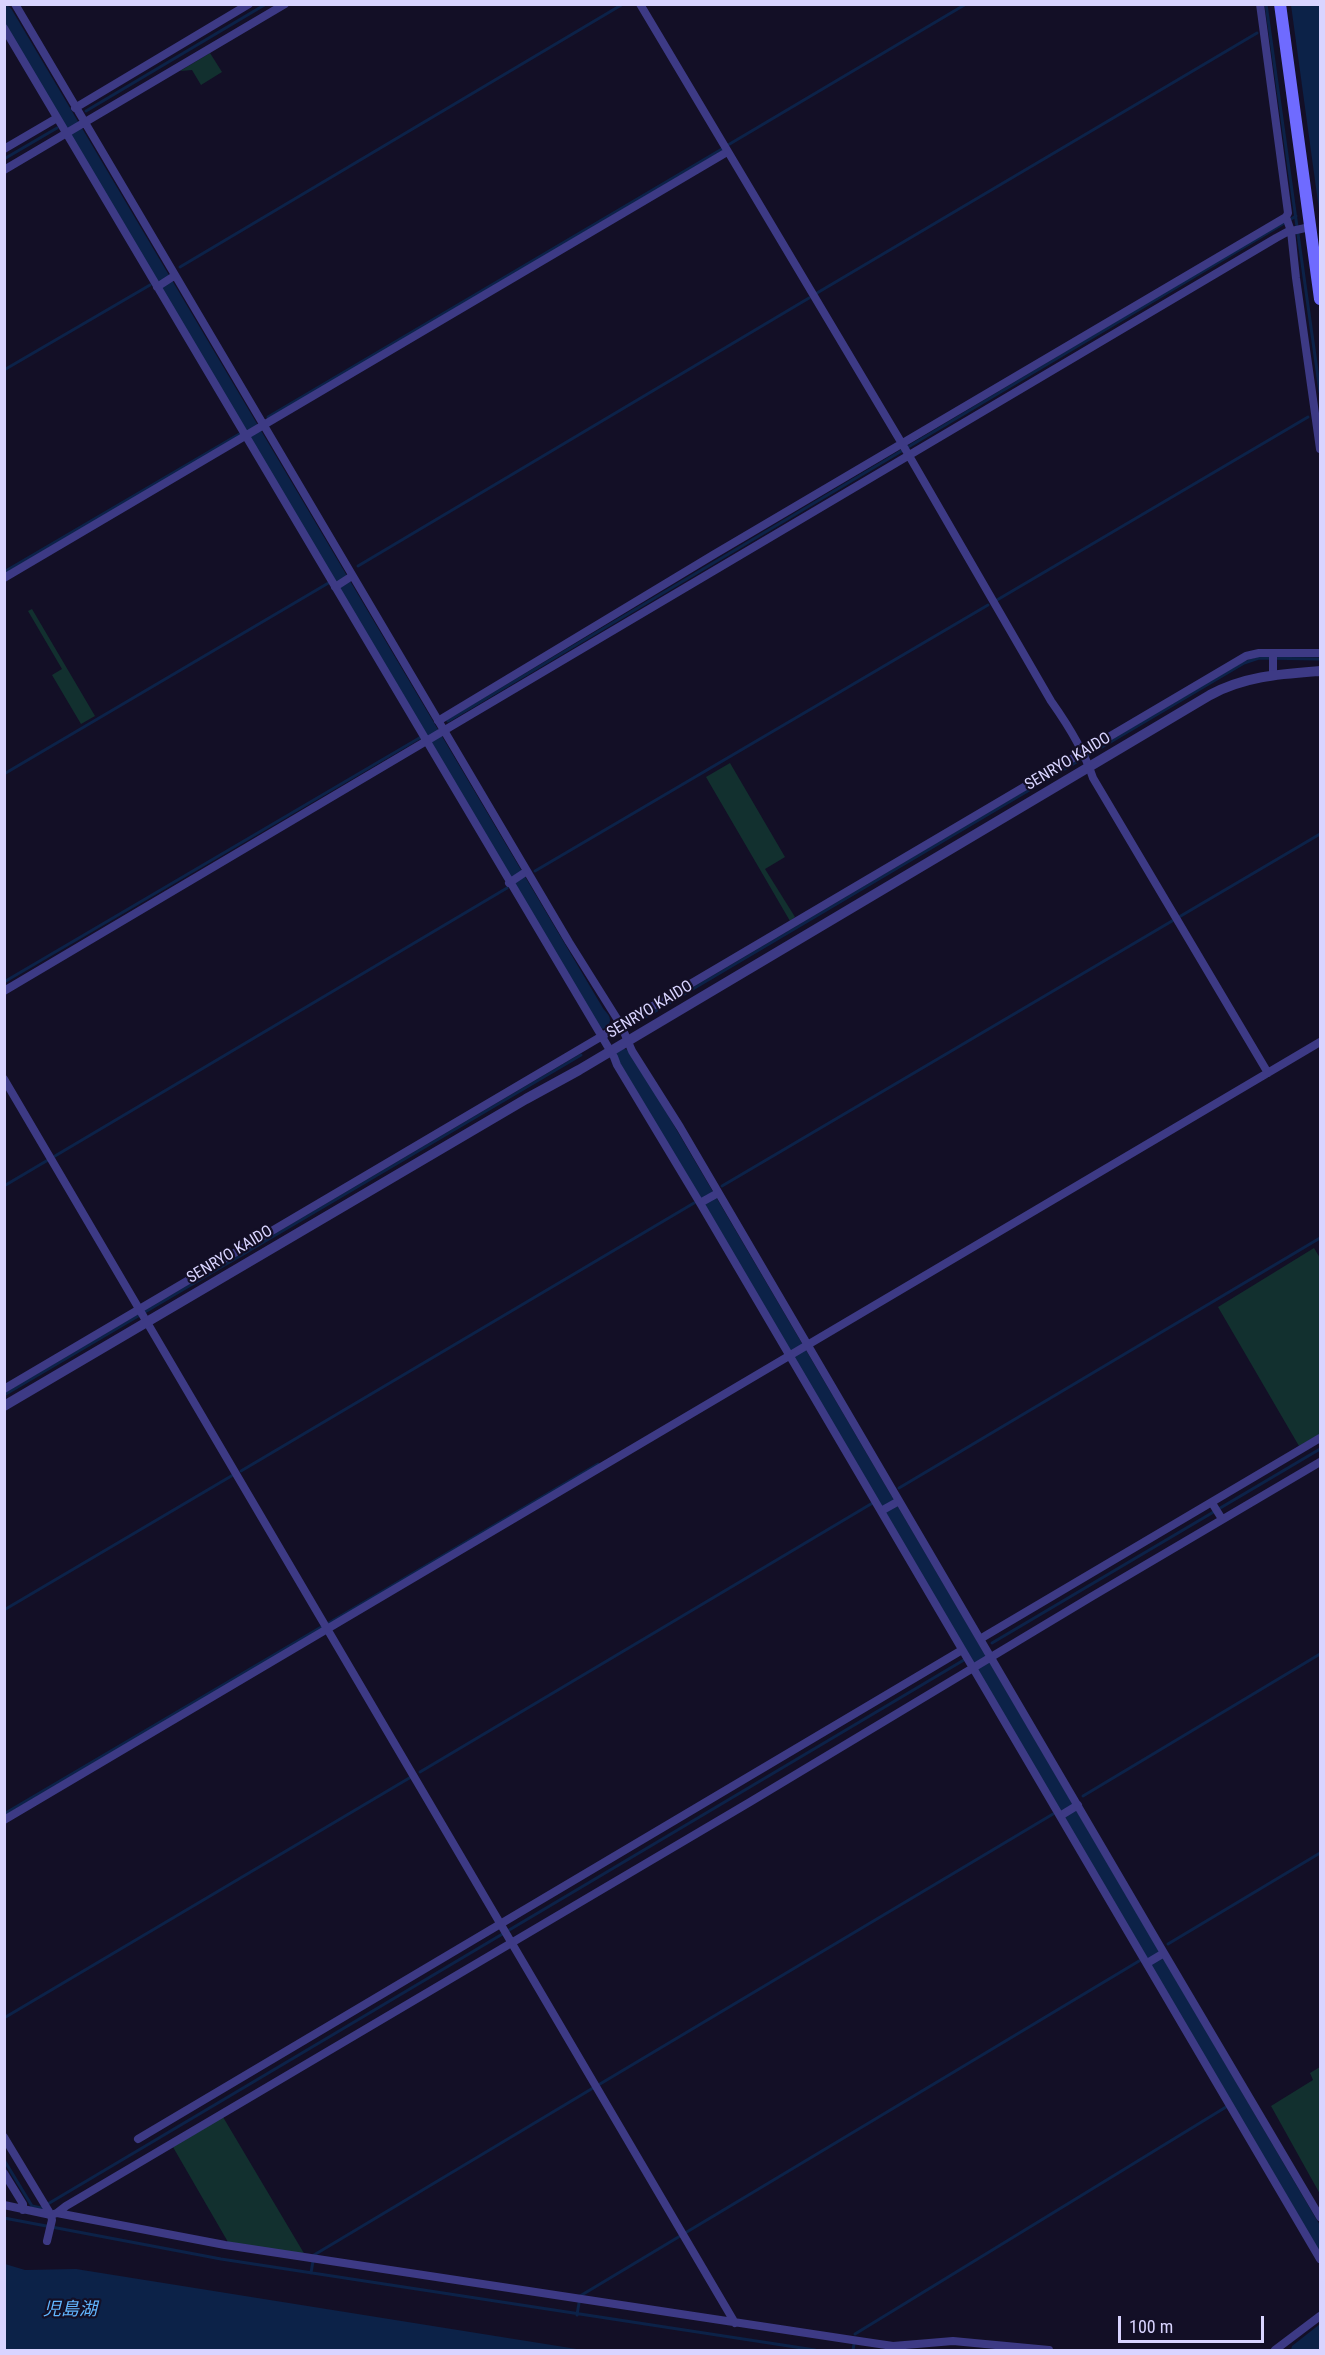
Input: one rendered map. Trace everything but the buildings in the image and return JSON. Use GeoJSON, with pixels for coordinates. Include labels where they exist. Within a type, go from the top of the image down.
{"type":"FeatureCollection","features":[{"type":"Feature","properties":{"kind":"main road"},"geometry":{"type":"LineString","coordinates":[[1280,4],[1301,224],[1320,299]]}},
{"type":"Feature","properties":{"kind":"street"},"geometry":{"type":"LineString","coordinates":[[15,4],[75,108],[74,129],[158,286],[426,738],[517,878],[621,1025],[805,1348],[885,1505],[969,1660],[1062,1815],[1320,2259]]}},
{"type":"Feature","properties":{"kind":"street"},"geometry":{"type":"LineString","coordinates":[[75,108],[249,4]]}},
{"type":"Feature","properties":{"kind":"street"},"geometry":{"type":"LineString","coordinates":[[4,170],[285,4]]}},
{"type":"Feature","properties":{"kind":"street"},"geometry":{"type":"LineString","coordinates":[[640,4],[905,450],[1086,759],[1093,778],[1268,1073]]}},
{"type":"Feature","properties":{"kind":"street"},"geometry":{"type":"LineString","coordinates":[[1260,4],[1288,213],[1301,224]]}},
{"type":"Feature","properties":{"kind":"street"},"geometry":{"type":"LineString","coordinates":[[4,28],[57,118],[74,129],[171,278],[263,426],[349,578],[438,721],[517,878],[616,1065],[885,1505],[980,1639],[988,1658],[1075,1807],[1320,2217]]}},
{"type":"Feature","properties":{"kind":"street"},"geometry":{"type":"LineString","coordinates":[[4,149],[57,118]]}},
{"type":"Feature","properties":{"kind":"street"},"geometry":{"type":"LineString","coordinates":[[4,578],[727,152]]}},
{"type":"Feature","properties":{"kind":"street"},"geometry":{"type":"LineString","coordinates":[[1301,224],[1296,278],[1320,449]]}},
{"type":"Feature","properties":{"kind":"street"},"geometry":{"type":"LineString","coordinates":[[4,991],[426,738],[442,732],[905,450],[1301,224]]}},
{"type":"Feature","properties":{"kind":"street"},"geometry":{"type":"LineString","coordinates":[[438,721],[713,555],[905,450],[1301,224]]}},
{"type":"Feature","properties":{"kind":"street"},"geometry":{"type":"LineString","coordinates":[[158,286],[171,278]]}},
{"type":"Feature","properties":{"kind":"street"},"geometry":{"type":"LineString","coordinates":[[334,584],[349,578]]}},
{"type":"Feature","properties":{"kind":"street"},"geometry":{"type":"LineString","coordinates":[[4,1389],[144,1314],[621,1025],[1086,759],[1246,656],[1259,652],[1273,656],[1320,653]]}},
{"type":"Feature","properties":{"kind":"street"},"geometry":{"type":"LineString","coordinates":[[1273,656],[1273,674]]}},
{"type":"Feature","properties":{"kind":"street","name":"SENRYO KAIDO"},"geometry":{"type":"LineString","coordinates":[[4,1406],[144,1314],[610,1051],[1086,759],[1222,689],[1252,678],[1273,674],[1320,671]]}},
{"type":"Feature","properties":{"kind":"street"},"geometry":{"type":"LineString","coordinates":[[4,1820],[1320,1042]]}},
{"type":"Feature","properties":{"kind":"street"},"geometry":{"type":"LineString","coordinates":[[4,1079],[735,2323]]}},
{"type":"Feature","properties":{"kind":"street"},"geometry":{"type":"LineString","coordinates":[[702,1203],[716,1195]]}},
{"type":"Feature","properties":{"kind":"street"},"geometry":{"type":"LineString","coordinates":[[138,2139],[507,1932],[969,1660],[988,1658],[1217,1510],[1320,1438]]}},
{"type":"Feature","properties":{"kind":"street"},"geometry":{"type":"LineString","coordinates":[[980,1639],[1217,1510],[1320,1462]]}},
{"type":"Feature","properties":{"kind":"street"},"geometry":{"type":"LineString","coordinates":[[50,2212],[86,2194],[507,1932],[969,1660]]}},
{"type":"Feature","properties":{"kind":"street"},"geometry":{"type":"LineString","coordinates":[[1062,1815],[1075,1807]]}},
{"type":"Feature","properties":{"kind":"street"},"geometry":{"type":"LineString","coordinates":[[1149,1962],[1162,1954]]}},
{"type":"Feature","properties":{"kind":"street"},"geometry":{"type":"LineString","coordinates":[[4,2137],[50,2212],[48,2238]]}},
{"type":"Feature","properties":{"kind":"street"},"geometry":{"type":"LineString","coordinates":[[4,2172],[30,2211]]}},
{"type":"Feature","properties":{"kind":"street"},"geometry":{"type":"LineString","coordinates":[[4,2205],[225,2245],[893,2346],[953,2341],[1049,2350]]}},
{"type":"Feature","properties":{"kind":"street"},"geometry":{"type":"LineString","coordinates":[[1275,2350],[1320,2316]]}},
{"type":"Feature","properties":{"kind":"green space"},"geometry":{"type":"Polygon","coordinates":[[[210,53],[222,72],[201,85],[192,70],[180,71],[210,53]]]}},
{"type":"Feature","properties":{"kind":"green space"},"geometry":{"type":"Polygon","coordinates":[[[32,609],[95,716],[81,724],[52,675],[62,669],[28,611],[32,609]]]}},
{"type":"Feature","properties":{"kind":"green space"},"geometry":{"type":"Polygon","coordinates":[[[730,763],[785,857],[765,869],[795,917],[790,921],[706,777],[730,763]]]}},
{"type":"Feature","properties":{"kind":"green space"},"geometry":{"type":"Polygon","coordinates":[[[1314,1248],[1320,1258],[1320,1434],[1299,1446],[1218,1307],[1314,1248]]]}},
{"type":"Feature","properties":{"kind":"green space"},"geometry":{"type":"Polygon","coordinates":[[[1320,2067],[1320,2194],[1271,2106],[1313,2080],[1310,2073],[1320,2067]]]}},
{"type":"Feature","properties":{"kind":"green space"},"geometry":{"type":"Polygon","coordinates":[[[223,2117],[305,2255],[228,2242],[173,2147],[223,2117]]]}},
{"type":"Feature","properties":{"kind":"water"},"geometry":{"type":"Polygon","coordinates":[[[1291,5],[1320,5],[1320,217],[1291,5]]]}},
{"type":"Feature","properties":{"kind":"water","name":"児島湖"},"geometry":{"type":"Polygon","coordinates":[[[5,2264],[25,2270],[76,2269],[583,2350],[5,2350],[5,2264]]]}},
{"type":"Feature","properties":{"kind":"water"},"geometry":{"type":"Polygon","coordinates":[[[1320,2324],[1320,2350],[1291,2350],[1292,2346],[1320,2324]]]}},
{"type":"Feature","properties":{"kind":"waterway"},"geometry":{"type":"LineString","coordinates":[[86,111],[266,4]]}},
{"type":"Feature","properties":{"kind":"waterway"},"geometry":{"type":"LineString","coordinates":[[180,267],[623,4]]}},
{"type":"Feature","properties":{"kind":"waterway"},"geometry":{"type":"LineString","coordinates":[[728,145],[966,4]]}},
{"type":"Feature","properties":{"kind":"waterway"},"geometry":{"type":"LineString","coordinates":[[1266,4],[1320,392]]}},
{"type":"Feature","properties":{"kind":"waterway"},"geometry":{"type":"LineString","coordinates":[[4,14],[601,1020]]}},
{"type":"Feature","properties":{"kind":"waterway"},"geometry":{"type":"LineString","coordinates":[[817,293],[1257,33]]}},
{"type":"Feature","properties":{"kind":"waterway"},"geometry":{"type":"LineString","coordinates":[[64,124],[71,119]]}},
{"type":"Feature","properties":{"kind":"waterway"},"geometry":{"type":"LineString","coordinates":[[4,159],[57,128]]}},
{"type":"Feature","properties":{"kind":"waterway"},"geometry":{"type":"LineString","coordinates":[[268,417],[722,149]]}},
{"type":"Feature","properties":{"kind":"waterway"},"geometry":{"type":"LineString","coordinates":[[448,721],[1296,216]]}},
{"type":"Feature","properties":{"kind":"waterway"},"geometry":{"type":"LineString","coordinates":[[157,280],[164,276]]}},
{"type":"Feature","properties":{"kind":"waterway"},"geometry":{"type":"LineString","coordinates":[[4,370],[150,285]]}},
{"type":"Feature","properties":{"kind":"waterway"},"geometry":{"type":"LineString","coordinates":[[358,566],[809,298]]}},
{"type":"Feature","properties":{"kind":"waterway"},"geometry":{"type":"LineString","coordinates":[[997,600],[1308,417]]}},
{"type":"Feature","properties":{"kind":"waterway"},"geometry":{"type":"LineString","coordinates":[[4,572],[253,426]]}},
{"type":"Feature","properties":{"kind":"waterway"},"geometry":{"type":"LineString","coordinates":[[4,774],[342,575]]}},
{"type":"Feature","properties":{"kind":"waterway"},"geometry":{"type":"LineString","coordinates":[[535,871],[988,605]]}},
{"type":"Feature","properties":{"kind":"waterway"},"geometry":{"type":"LineString","coordinates":[[642,1019],[1244,663],[1259,658],[1320,659]]}},
{"type":"Feature","properties":{"kind":"waterway"},"geometry":{"type":"LineString","coordinates":[[4,982],[433,730]]}},
{"type":"Feature","properties":{"kind":"waterway"},"geometry":{"type":"LineString","coordinates":[[1179,917],[1320,834]]}},
{"type":"Feature","properties":{"kind":"waterway"},"geometry":{"type":"LineString","coordinates":[[55,1156],[507,888]]}},
{"type":"Feature","properties":{"kind":"waterway"},"geometry":{"type":"LineString","coordinates":[[722,1186],[1172,921]]}},
{"type":"Feature","properties":{"kind":"waterway"},"geometry":{"type":"LineString","coordinates":[[4,1395],[581,1055]]}},
{"type":"Feature","properties":{"kind":"waterway"},"geometry":{"type":"LineString","coordinates":[[624,1058],[1320,2243]]}},
{"type":"Feature","properties":{"kind":"waterway"},"geometry":{"type":"LineString","coordinates":[[4,1186],[48,1160]]}},
{"type":"Feature","properties":{"kind":"waterway"},"geometry":{"type":"LineString","coordinates":[[241,1471],[694,1203]]}},
{"type":"Feature","properties":{"kind":"waterway"},"geometry":{"type":"LineString","coordinates":[[899,1488],[1320,1238]]}},
{"type":"Feature","properties":{"kind":"waterway"},"geometry":{"type":"LineString","coordinates":[[992,1643],[1320,1449]]}},
{"type":"Feature","properties":{"kind":"waterway"},"geometry":{"type":"LineString","coordinates":[[329,1623],[598,1464]]}},
{"type":"Feature","properties":{"kind":"waterway"},"geometry":{"type":"LineString","coordinates":[[4,1610],[233,1475]]}},
{"type":"Feature","properties":{"kind":"waterway"},"geometry":{"type":"LineString","coordinates":[[420,1772],[886,1495]]}},
{"type":"Feature","properties":{"kind":"waterway"},"geometry":{"type":"LineString","coordinates":[[4,1814],[323,1626]]}},
{"type":"Feature","properties":{"kind":"waterway"},"geometry":{"type":"LineString","coordinates":[[4,2160],[32,2206],[41,2208],[979,1651]]}},
{"type":"Feature","properties":{"kind":"waterway"},"geometry":{"type":"LineString","coordinates":[[1083,1796],[1320,1654]]}},
{"type":"Feature","properties":{"kind":"waterway"},"geometry":{"type":"LineString","coordinates":[[4,2018],[411,1777]]}},
{"type":"Feature","properties":{"kind":"waterway"},"geometry":{"type":"LineString","coordinates":[[1060,1809],[1067,1804]]}},
{"type":"Feature","properties":{"kind":"waterway"},"geometry":{"type":"LineString","coordinates":[[600,2084],[1053,1814]]}},
{"type":"Feature","properties":{"kind":"waterway"},"geometry":{"type":"LineString","coordinates":[[1168,1944],[1320,1853]]}},
{"type":"Feature","properties":{"kind":"waterway"},"geometry":{"type":"LineString","coordinates":[[1147,1957],[1155,1952]]}},
{"type":"Feature","properties":{"kind":"waterway"},"geometry":{"type":"LineString","coordinates":[[580,2296],[1139,1961]]}},
{"type":"Feature","properties":{"kind":"waterway"},"geometry":{"type":"LineString","coordinates":[[314,2255],[593,2088]]}},
{"type":"Feature","properties":{"kind":"waterway"},"geometry":{"type":"LineString","coordinates":[[855,2334],[1226,2107]]}},
{"type":"Feature","properties":{"kind":"waterway"},"geometry":{"type":"LineString","coordinates":[[4,2218],[221,2259],[815,2350]]}},
{"type":"Feature","properties":{"kind":"waterway"},"geometry":{"type":"LineString","coordinates":[[311,2273],[313,2261]]}},
{"type":"Feature","properties":{"kind":"waterway"},"geometry":{"type":"LineString","coordinates":[[577,2315],[579,2303]]}},
{"type":"Feature","properties":{"kind":"waterway"},"geometry":{"type":"LineString","coordinates":[[853,2350],[854,2344]]}}]}
